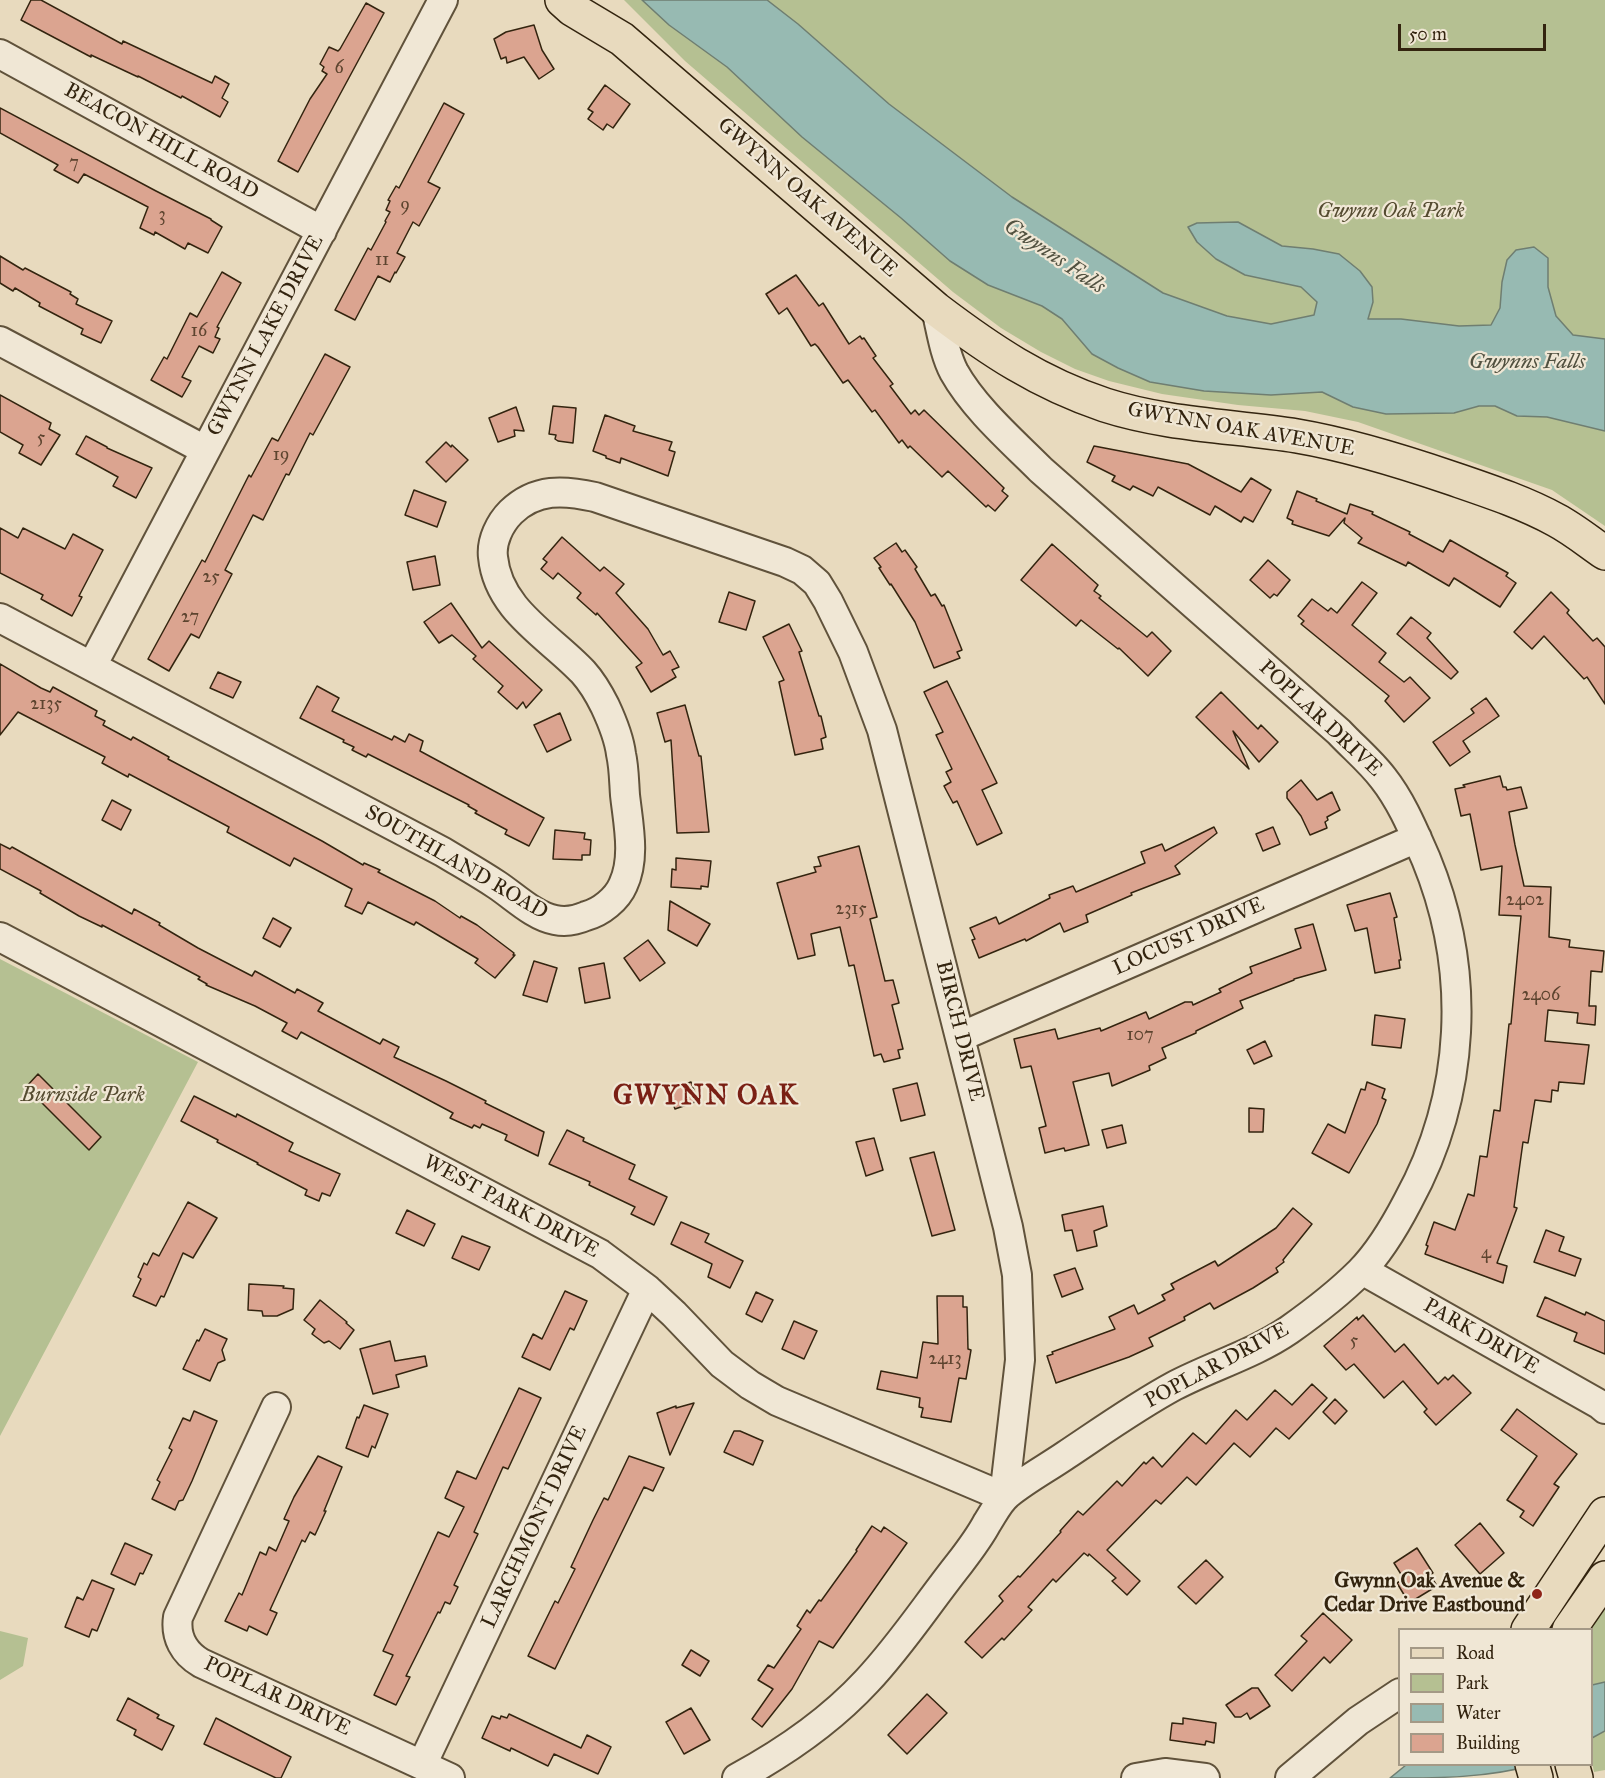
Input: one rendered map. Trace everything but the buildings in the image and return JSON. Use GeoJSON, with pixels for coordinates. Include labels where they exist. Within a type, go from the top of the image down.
{"type":"FeatureCollection","features":[{"type":"Feature","properties":{"kind":"main road","name":"GWYNN OAK AVENUE"},"geometry":{"type":"LineString","coordinates":[[562,0],[572,9],[622,39],[936,309],[988,348],[1030,373],[1065,390],[1106,405],[1153,417],[1297,436],[1354,448],[1495,493],[1558,520],[1605,553]]}},
{"type":"Feature","properties":{"kind":"main road","name":"GWYNN OAK AVENUE"},"geometry":{"type":"LineString","coordinates":[[590,0],[622,39]]}},
{"type":"Feature","properties":{"kind":"main road"},"geometry":{"type":"LineString","coordinates":[[1529,1628],[1605,1514]]}},
{"type":"Feature","properties":{"kind":"main road"},"geometry":{"type":"LineString","coordinates":[[1570,1628],[1605,1578]]}},
{"type":"Feature","properties":{"kind":"street","name":"GWYNN LAKE DRIVE"},"geometry":{"type":"LineString","coordinates":[[92,666],[444,2]]}},
{"type":"Feature","properties":{"kind":"street","name":"BEACON HILL ROAD"},"geometry":{"type":"LineString","coordinates":[[0,54],[322,231]]}},
{"type":"Feature","properties":{"kind":"street","name":"POPLAR DRIVE"},"geometry":{"type":"LineString","coordinates":[[737,1778],[817,1727],[833,1715],[868,1681],[974,1544],[1004,1497],[1116,1421],[1174,1386],[1257,1348],[1288,1331],[1362,1270],[1394,1227],[1417,1185],[1436,1140],[1449,1093],[1457,1044],[1458,1003],[1447,920],[1417,838],[1404,811],[1384,779],[1347,740],[1041,470],[986,413],[954,371],[936,309]]}},
{"type":"Feature","properties":{"kind":"street"},"geometry":{"type":"LineString","coordinates":[[0,342],[205,450]]}},
{"type":"Feature","properties":{"kind":"street","name":"SOUTHLAND ROAD"},"geometry":{"type":"LineString","coordinates":[[0,618],[443,852],[482,875],[539,915],[556,921],[575,920],[594,914],[610,902],[623,885],[629,866],[630,847],[621,753],[605,706],[594,687],[583,673],[514,608],[501,591],[494,571],[492,549],[497,533],[509,514],[535,495],[552,491],[571,491],[595,497],[785,562],[802,570],[817,582]]}},
{"type":"Feature","properties":{"kind":"street","name":"BIRCH DRIVE"},"geometry":{"type":"LineString","coordinates":[[817,582],[853,652],[882,730],[1008,1227],[1017,1275],[1020,1360],[1004,1497]]}},
{"type":"Feature","properties":{"kind":"street","name":"LOCUST DRIVE"},"geometry":{"type":"LineString","coordinates":[[960,1037],[1417,838]]}},
{"type":"Feature","properties":{"kind":"street","name":"WEST PARK DRIVE"},"geometry":{"type":"LineString","coordinates":[[0,937],[600,1254],[647,1289],[722,1364],[777,1401],[1004,1497]]}},
{"type":"Feature","properties":{"kind":"street","name":"PARK DRIVE"},"geometry":{"type":"LineString","coordinates":[[1362,1270],[1603,1406]]}},
{"type":"Feature","properties":{"kind":"street","name":"LARCHMONT DRIVE"},"geometry":{"type":"LineString","coordinates":[[422,1765],[647,1289]]}},
{"type":"Feature","properties":{"kind":"street","name":"POPLAR DRIVE"},"geometry":{"type":"LineString","coordinates":[[276,1407],[178,1617],[177,1627],[182,1644],[190,1657],[201,1663],[450,1778]]}},
{"type":"Feature","properties":{"kind":"street"},"geometry":{"type":"LineString","coordinates":[[1290,1778],[1358,1721],[1398,1694]]}},
{"type":"Feature","properties":{"kind":"street"},"geometry":{"type":"LineString","coordinates":[[1136,1778],[1165,1773],[1205,1778]]}},
{"type":"Feature","properties":{"kind":"green space","name":"Gwynn Oak Park"},"geometry":{"type":"Polygon","coordinates":[[[624,0],[1605,0],[1605,526],[1552,490],[1358,422],[1305,411],[1238,405],[1162,394],[1109,381],[1075,369],[1041,352],[1001,328],[953,292],[685,61],[624,0]]]}},
{"type":"Feature","properties":{"kind":"green space","name":"Burnside Park"},"geometry":{"type":"Polygon","coordinates":[[[0,959],[198,1062],[0,1436],[0,959]]]}},
{"type":"Feature","properties":{"kind":"green space"},"geometry":{"type":"Polygon","coordinates":[[[1605,1609],[1605,1770],[1594,1772],[1593,1628],[1605,1609]]]}},
{"type":"Feature","properties":{"kind":"green space"},"geometry":{"type":"Polygon","coordinates":[[[0,1631],[28,1638],[23,1666],[0,1680],[0,1631]]]}},
{"type":"Feature","properties":{"kind":"water","name":"Gwynns Falls"},"geometry":{"type":"Polygon","coordinates":[[[642,0],[767,0],[798,24],[889,104],[1012,197],[1163,293],[1227,316],[1271,324],[1314,315],[1317,302],[1301,287],[1245,275],[1216,259],[1197,242],[1188,227],[1197,223],[1238,222],[1282,246],[1339,254],[1360,271],[1372,287],[1373,302],[1368,319],[1401,319],[1459,326],[1491,325],[1500,308],[1507,260],[1516,250],[1534,247],[1548,258],[1548,287],[1556,316],[1573,335],[1605,339],[1605,431],[1547,417],[1517,416],[1495,406],[1479,406],[1454,413],[1386,414],[1353,407],[1322,392],[1271,395],[1204,391],[1150,382],[1118,368],[1092,354],[1062,319],[1042,306],[988,285],[950,261],[802,137],[727,67],[669,25],[642,0]]]}},
{"type":"Feature","properties":{"kind":"water"},"geometry":{"type":"Polygon","coordinates":[[[1605,1682],[1605,1731],[1593,1737],[1593,1685],[1605,1682]]]}},
{"type":"Feature","properties":{"kind":"water"},"geometry":{"type":"Polygon","coordinates":[[[1405,1766],[1529,1766],[1481,1775],[1390,1778],[1405,1766]]]}},
{"type":"Feature","properties":{"kind":"place","name":"Gwynn Oak Avenue & Cedar Drive Eastbound"},"geometry":{"type":"Point","coordinates":[1537,1594]}},
{"type":"Feature","properties":{"kind":"district","name":"GWYNN OAK"},"geometry":{"type":"Point","coordinates":[706,1097]}}]}
